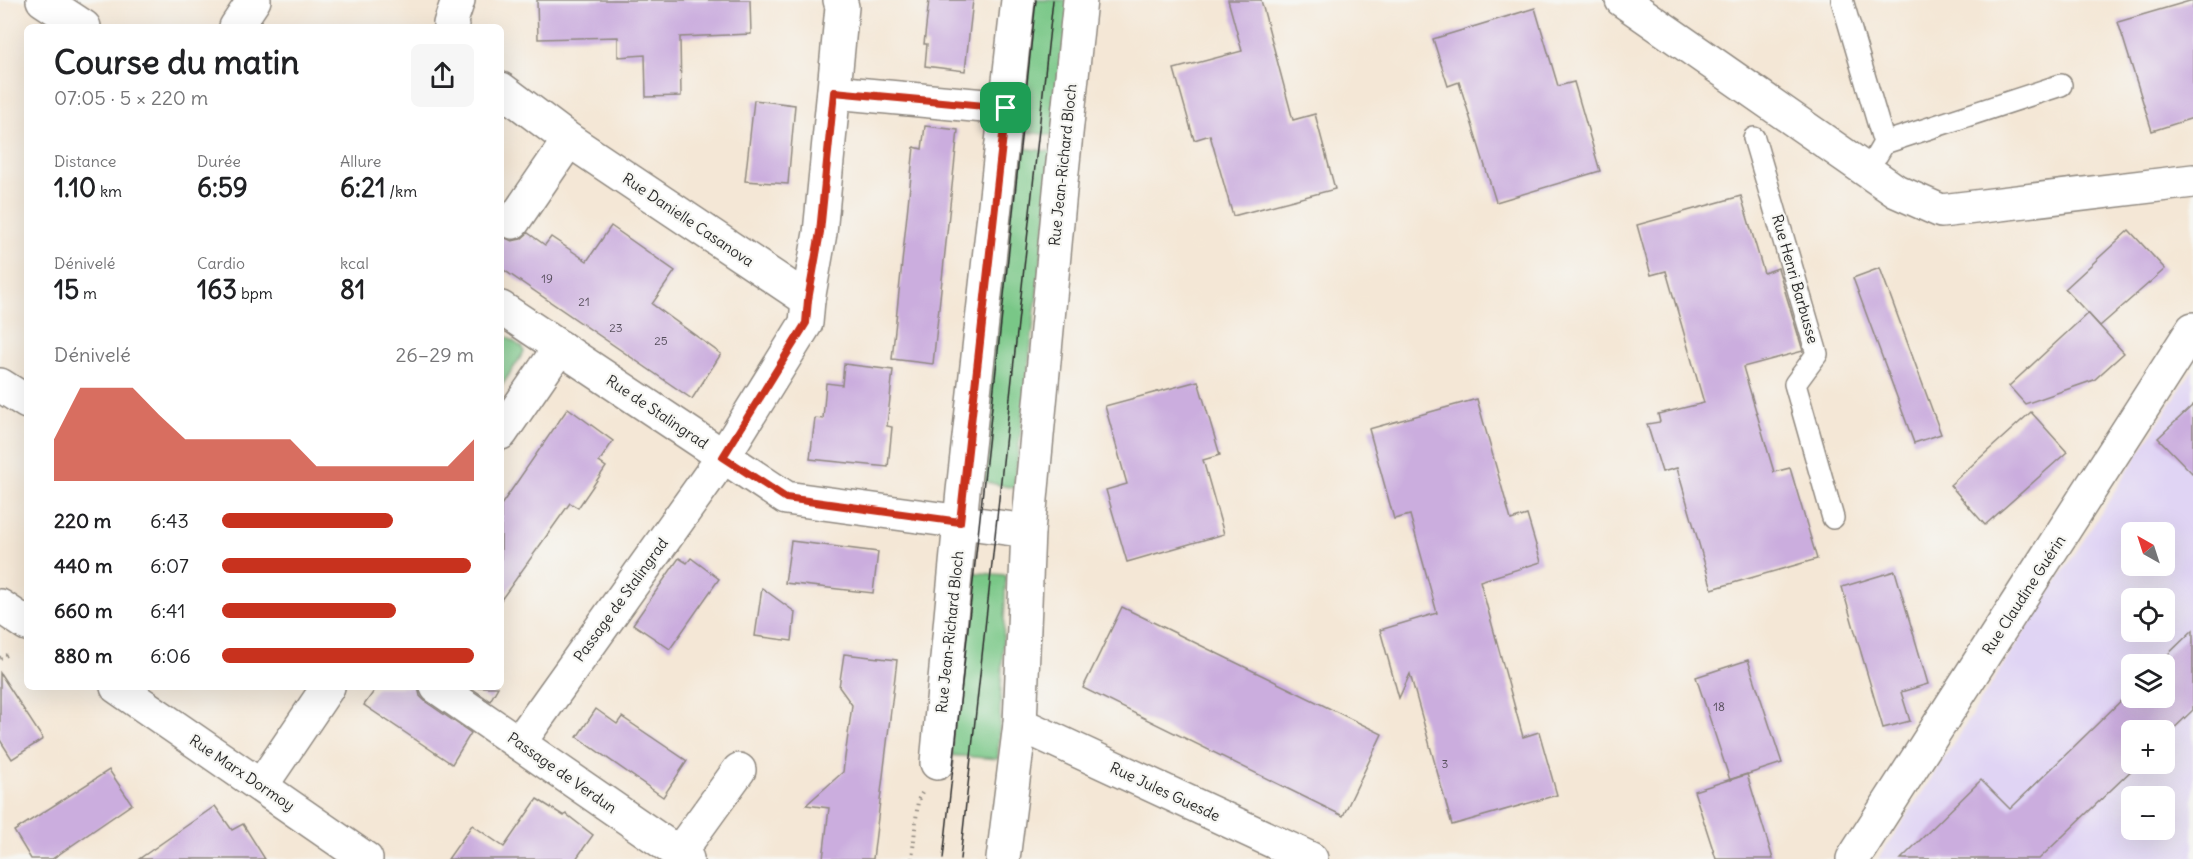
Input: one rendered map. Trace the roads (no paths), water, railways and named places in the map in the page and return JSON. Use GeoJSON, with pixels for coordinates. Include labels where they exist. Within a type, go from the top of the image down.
{"type":"FeatureCollection","features":[{"type":"Feature","properties":{"kind":"street"},"geometry":{"type":"LineString","coordinates":[[43,0],[79,24]]}},
{"type":"Feature","properties":{"kind":"street"},"geometry":{"type":"LineString","coordinates":[[238,24],[254,0]]}},
{"type":"Feature","properties":{"kind":"street"},"geometry":{"type":"LineString","coordinates":[[450,24],[458,0]]}},
{"type":"Feature","properties":{"kind":"street"},"geometry":{"type":"LineString","coordinates":[[723,457],[806,323],[820,232],[842,7],[840,0]]}},
{"type":"Feature","properties":{"kind":"street","name":"Rue Jean-Richard Bloch"},"geometry":{"type":"LineString","coordinates":[[937,763],[960,522],[1018,0]]}},
{"type":"Feature","properties":{"kind":"street","name":"Rue Jean-Richard Bloch"},"geometry":{"type":"LineString","coordinates":[[1003,859],[1020,724],[1028,531],[1080,0]]}},
{"type":"Feature","properties":{"kind":"street"},"geometry":{"type":"LineString","coordinates":[[1622,0],[1896,191],[1941,211],[2193,181]]}},
{"type":"Feature","properties":{"kind":"street","name":"Rue Danielle Casanova"},"geometry":{"type":"LineString","coordinates":[[504,91],[569,140],[808,300]]}},
{"type":"Feature","properties":{"kind":"street"},"geometry":{"type":"LineString","coordinates":[[834,92],[1006,108]]}},
{"type":"Feature","properties":{"kind":"street"},"geometry":{"type":"LineString","coordinates":[[513,222],[569,140]]}},
{"type":"Feature","properties":{"kind":"street","name":"Rue de Stalingrad"},"geometry":{"type":"LineString","coordinates":[[504,310],[786,498],[1028,531]]}},
{"type":"Feature","properties":{"kind":"street","name":"Rue Claudine Guérin"},"geometry":{"type":"LineString","coordinates":[[1853,859],[2193,329]]}},
{"type":"Feature","properties":{"kind":"street"},"geometry":{"type":"LineString","coordinates":[[504,429],[560,347]]}},
{"type":"Feature","properties":{"kind":"street"},"geometry":{"type":"LineString","coordinates":[[0,385],[24,400]]}},
{"type":"Feature","properties":{"kind":"street","name":"Passage de Stalingrad"},"geometry":{"type":"LineString","coordinates":[[519,743],[723,457]]}},
{"type":"Feature","properties":{"kind":"street","name":"Rue Marx Dormoy"},"geometry":{"type":"LineString","coordinates":[[121,690],[366,859]]}},
{"type":"Feature","properties":{"kind":"street"},"geometry":{"type":"LineString","coordinates":[[261,786],[326,690]]}},
{"type":"Feature","properties":{"kind":"street","name":"Passage de Verdun"},"geometry":{"type":"LineString","coordinates":[[441,690],[683,856]]}},
{"type":"Feature","properties":{"kind":"street","name":"Rue Jules Guesde"},"geometry":{"type":"LineString","coordinates":[[1020,724],[1311,859]]}},
{"type":"Feature","properties":{"kind":"street"},"geometry":{"type":"LineString","coordinates":[[683,856],[739,770]]}},
{"type":"Feature","properties":{"kind":"lane"},"geometry":{"type":"LineString","coordinates":[[1842,0],[1884,143]]}},
{"type":"Feature","properties":{"kind":"lane"},"geometry":{"type":"LineString","coordinates":[[1868,171],[1884,143],[2061,85]]}},
{"type":"Feature","properties":{"kind":"lane","name":"Rue Henri Barbusse"},"geometry":{"type":"LineString","coordinates":[[1754,138],[1817,354],[1795,384],[1833,518]]}},
{"type":"Feature","properties":{"kind":"tram line"},"geometry":{"type":"LineString","coordinates":[[943,859],[1036,0]]}},
{"type":"Feature","properties":{"kind":"tram line"},"geometry":{"type":"LineString","coordinates":[[960,859],[1053,0]]}}]}
